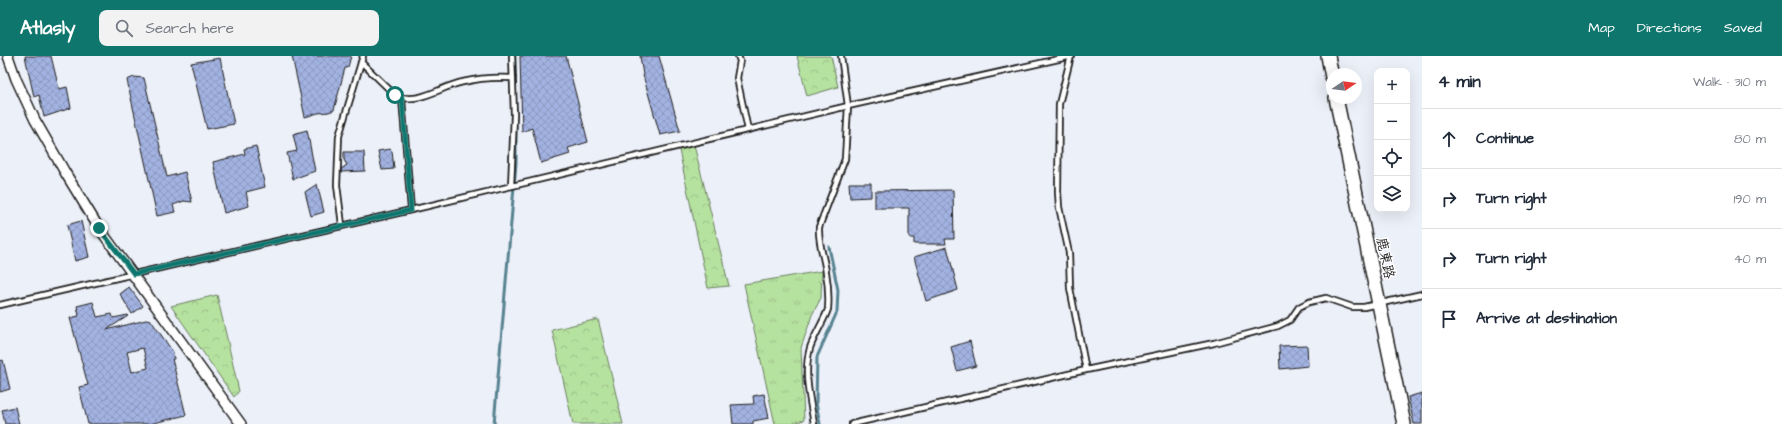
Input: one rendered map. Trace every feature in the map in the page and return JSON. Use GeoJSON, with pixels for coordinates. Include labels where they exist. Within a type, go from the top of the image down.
{"type":"FeatureCollection","features":[{"type":"Feature","properties":{"kind":"street"},"geometry":{"type":"LineString","coordinates":[[8,56],[16,79],[35,120],[99,228],[242,424]]}},
{"type":"Feature","properties":{"kind":"street"},"geometry":{"type":"LineString","coordinates":[[1328,56],[1330,68]]}},
{"type":"Feature","properties":{"kind":"street","name":"鹿東路"},"geometry":{"type":"LineString","coordinates":[[1337,104],[1404,424]]}},
{"type":"Feature","properties":{"kind":"lane"},"geometry":{"type":"LineString","coordinates":[[342,225],[337,185],[339,136],[363,56]]}},
{"type":"Feature","properties":{"kind":"lane"},"geometry":{"type":"LineString","coordinates":[[511,186],[514,115],[512,56]]}},
{"type":"Feature","properties":{"kind":"lane"},"geometry":{"type":"LineString","coordinates":[[738,56],[740,61],[737,78],[748,130]]}},
{"type":"Feature","properties":{"kind":"lane"},"geometry":{"type":"LineString","coordinates":[[814,424],[807,380],[808,363],[810,348],[818,327],[828,312],[826,272],[819,238],[819,227],[845,159],[848,106],[841,56]]}},
{"type":"Feature","properties":{"kind":"lane"},"geometry":{"type":"LineString","coordinates":[[0,305],[411,210],[848,106],[1072,56],[1059,104],[1058,192],[1059,207],[1069,253],[1070,288],[1086,370]]}},
{"type":"Feature","properties":{"kind":"lane"},"geometry":{"type":"LineString","coordinates":[[361,62],[395,95],[402,98],[418,97],[462,82],[496,77],[513,78]]}},
{"type":"Feature","properties":{"kind":"lane"},"geometry":{"type":"LineString","coordinates":[[402,98],[411,210]]}},
{"type":"Feature","properties":{"kind":"lane"},"geometry":{"type":"LineString","coordinates":[[852,424],[1086,370],[1214,343],[1278,326],[1290,320],[1299,307],[1309,302],[1326,298],[1352,307],[1378,304],[1422,294]]}},
{"type":"Feature","properties":{"kind":"green space"},"geometry":{"type":"Polygon","coordinates":[[[797,56],[831,56],[838,87],[807,96],[797,56]]]}},
{"type":"Feature","properties":{"kind":"green space"},"geometry":{"type":"Polygon","coordinates":[[[694,145],[729,286],[708,288],[679,150],[694,145]]]}},
{"type":"Feature","properties":{"kind":"green space"},"geometry":{"type":"Polygon","coordinates":[[[822,271],[821,298],[812,315],[801,348],[804,420],[791,424],[775,424],[744,284],[822,271]]]}},
{"type":"Feature","properties":{"kind":"green space"},"geometry":{"type":"Polygon","coordinates":[[[217,295],[239,391],[234,397],[171,306],[217,295]]]}},
{"type":"Feature","properties":{"kind":"green space"},"geometry":{"type":"Polygon","coordinates":[[[598,319],[623,424],[573,424],[552,330],[598,319]]]}},
{"type":"Feature","properties":{"kind":"building"},"geometry":{"type":"Polygon","coordinates":[[[25,56],[51,56],[59,89],[67,87],[71,108],[44,117],[39,95],[34,97],[25,56]]]}},
{"type":"Feature","properties":{"kind":"building"},"geometry":{"type":"Polygon","coordinates":[[[292,56],[351,56],[348,67],[345,68],[334,110],[305,117],[292,56]]]}},
{"type":"Feature","properties":{"kind":"building"},"geometry":{"type":"Polygon","coordinates":[[[520,56],[566,56],[588,142],[568,148],[570,154],[541,163],[532,128],[522,132],[520,56]]]}},
{"type":"Feature","properties":{"kind":"building"},"geometry":{"type":"Polygon","coordinates":[[[640,56],[659,56],[680,131],[660,135],[643,75],[640,56]]]}},
{"type":"Feature","properties":{"kind":"building"},"geometry":{"type":"Polygon","coordinates":[[[220,58],[234,124],[207,129],[191,63],[220,58]]]}},
{"type":"Feature","properties":{"kind":"building"},"geometry":{"type":"Polygon","coordinates":[[[134,77],[144,78],[167,177],[185,172],[192,202],[184,201],[173,205],[175,212],[157,216],[127,80],[134,77]]]}},
{"type":"Feature","properties":{"kind":"building"},"geometry":{"type":"Polygon","coordinates":[[[307,130],[315,171],[293,179],[287,153],[297,151],[293,134],[307,130]]]}},
{"type":"Feature","properties":{"kind":"building"},"geometry":{"type":"Polygon","coordinates":[[[256,146],[265,187],[246,192],[249,206],[224,213],[213,162],[245,154],[244,149],[256,146]]]}},
{"type":"Feature","properties":{"kind":"building"},"geometry":{"type":"Polygon","coordinates":[[[390,149],[392,151],[394,169],[382,170],[378,151],[390,149]]]}},
{"type":"Feature","properties":{"kind":"building"},"geometry":{"type":"Polygon","coordinates":[[[344,152],[364,152],[365,171],[341,172],[341,169],[347,165],[344,160],[344,152]]]}},
{"type":"Feature","properties":{"kind":"building"},"geometry":{"type":"Polygon","coordinates":[[[849,183],[871,183],[871,197],[850,198],[849,183]]]}},
{"type":"Feature","properties":{"kind":"building"},"geometry":{"type":"Polygon","coordinates":[[[317,184],[324,212],[311,216],[305,192],[317,184]]]}},
{"type":"Feature","properties":{"kind":"building"},"geometry":{"type":"Polygon","coordinates":[[[953,190],[954,239],[945,239],[946,244],[914,244],[914,238],[909,238],[909,208],[875,208],[875,191],[953,190]]]}},
{"type":"Feature","properties":{"kind":"building"},"geometry":{"type":"Polygon","coordinates":[[[81,221],[89,257],[75,261],[67,225],[81,221]]]}},
{"type":"Feature","properties":{"kind":"building"},"geometry":{"type":"Polygon","coordinates":[[[947,247],[958,290],[926,301],[914,257],[947,247]]]}},
{"type":"Feature","properties":{"kind":"building"},"geometry":{"type":"Polygon","coordinates":[[[129,287],[143,306],[132,314],[120,294],[129,287]]]}},
{"type":"Feature","properties":{"kind":"building"},"geometry":{"type":"Polygon","coordinates":[[[93,302],[97,317],[112,314],[113,318],[128,315],[106,330],[150,319],[173,352],[174,359],[172,359],[186,415],[150,424],[88,424],[79,387],[88,385],[70,318],[79,316],[77,306],[93,302]],[[143,348],[127,352],[132,372],[148,368],[143,348]]]}},
{"type":"Feature","properties":{"kind":"building"},"geometry":{"type":"Polygon","coordinates":[[[970,341],[976,366],[957,371],[951,347],[970,341]]]}},
{"type":"Feature","properties":{"kind":"building"},"geometry":{"type":"Polygon","coordinates":[[[1307,345],[1308,366],[1280,369],[1279,346],[1307,345]]]}},
{"type":"Feature","properties":{"kind":"building"},"geometry":{"type":"Polygon","coordinates":[[[3,360],[10,389],[0,392],[0,361],[3,360]]]}},
{"type":"Feature","properties":{"kind":"building"},"geometry":{"type":"Polygon","coordinates":[[[1422,393],[1422,424],[1414,424],[1408,397],[1422,393]]]}},
{"type":"Feature","properties":{"kind":"building"},"geometry":{"type":"Polygon","coordinates":[[[764,394],[769,418],[753,421],[753,424],[733,424],[731,405],[754,404],[753,396],[764,394]]]}},
{"type":"Feature","properties":{"kind":"building"},"geometry":{"type":"Polygon","coordinates":[[[15,407],[19,424],[5,424],[2,410],[15,407]]]}},
{"type":"Feature","properties":{"kind":"waterway"},"geometry":{"type":"LineString","coordinates":[[515,56],[515,91]]}},
{"type":"Feature","properties":{"kind":"waterway"},"geometry":{"type":"LineString","coordinates":[[494,424],[516,163],[516,125]]}},
{"type":"Feature","properties":{"kind":"waterway"},"geometry":{"type":"LineString","coordinates":[[820,424],[816,403],[817,357],[837,312],[838,290],[829,247]]}},
{"type":"Feature","properties":{"kind":"route"},"geometry":{"type":"LineString","coordinates":[[99,228],[134,274],[411,210],[402,98],[395,95]]}}]}
